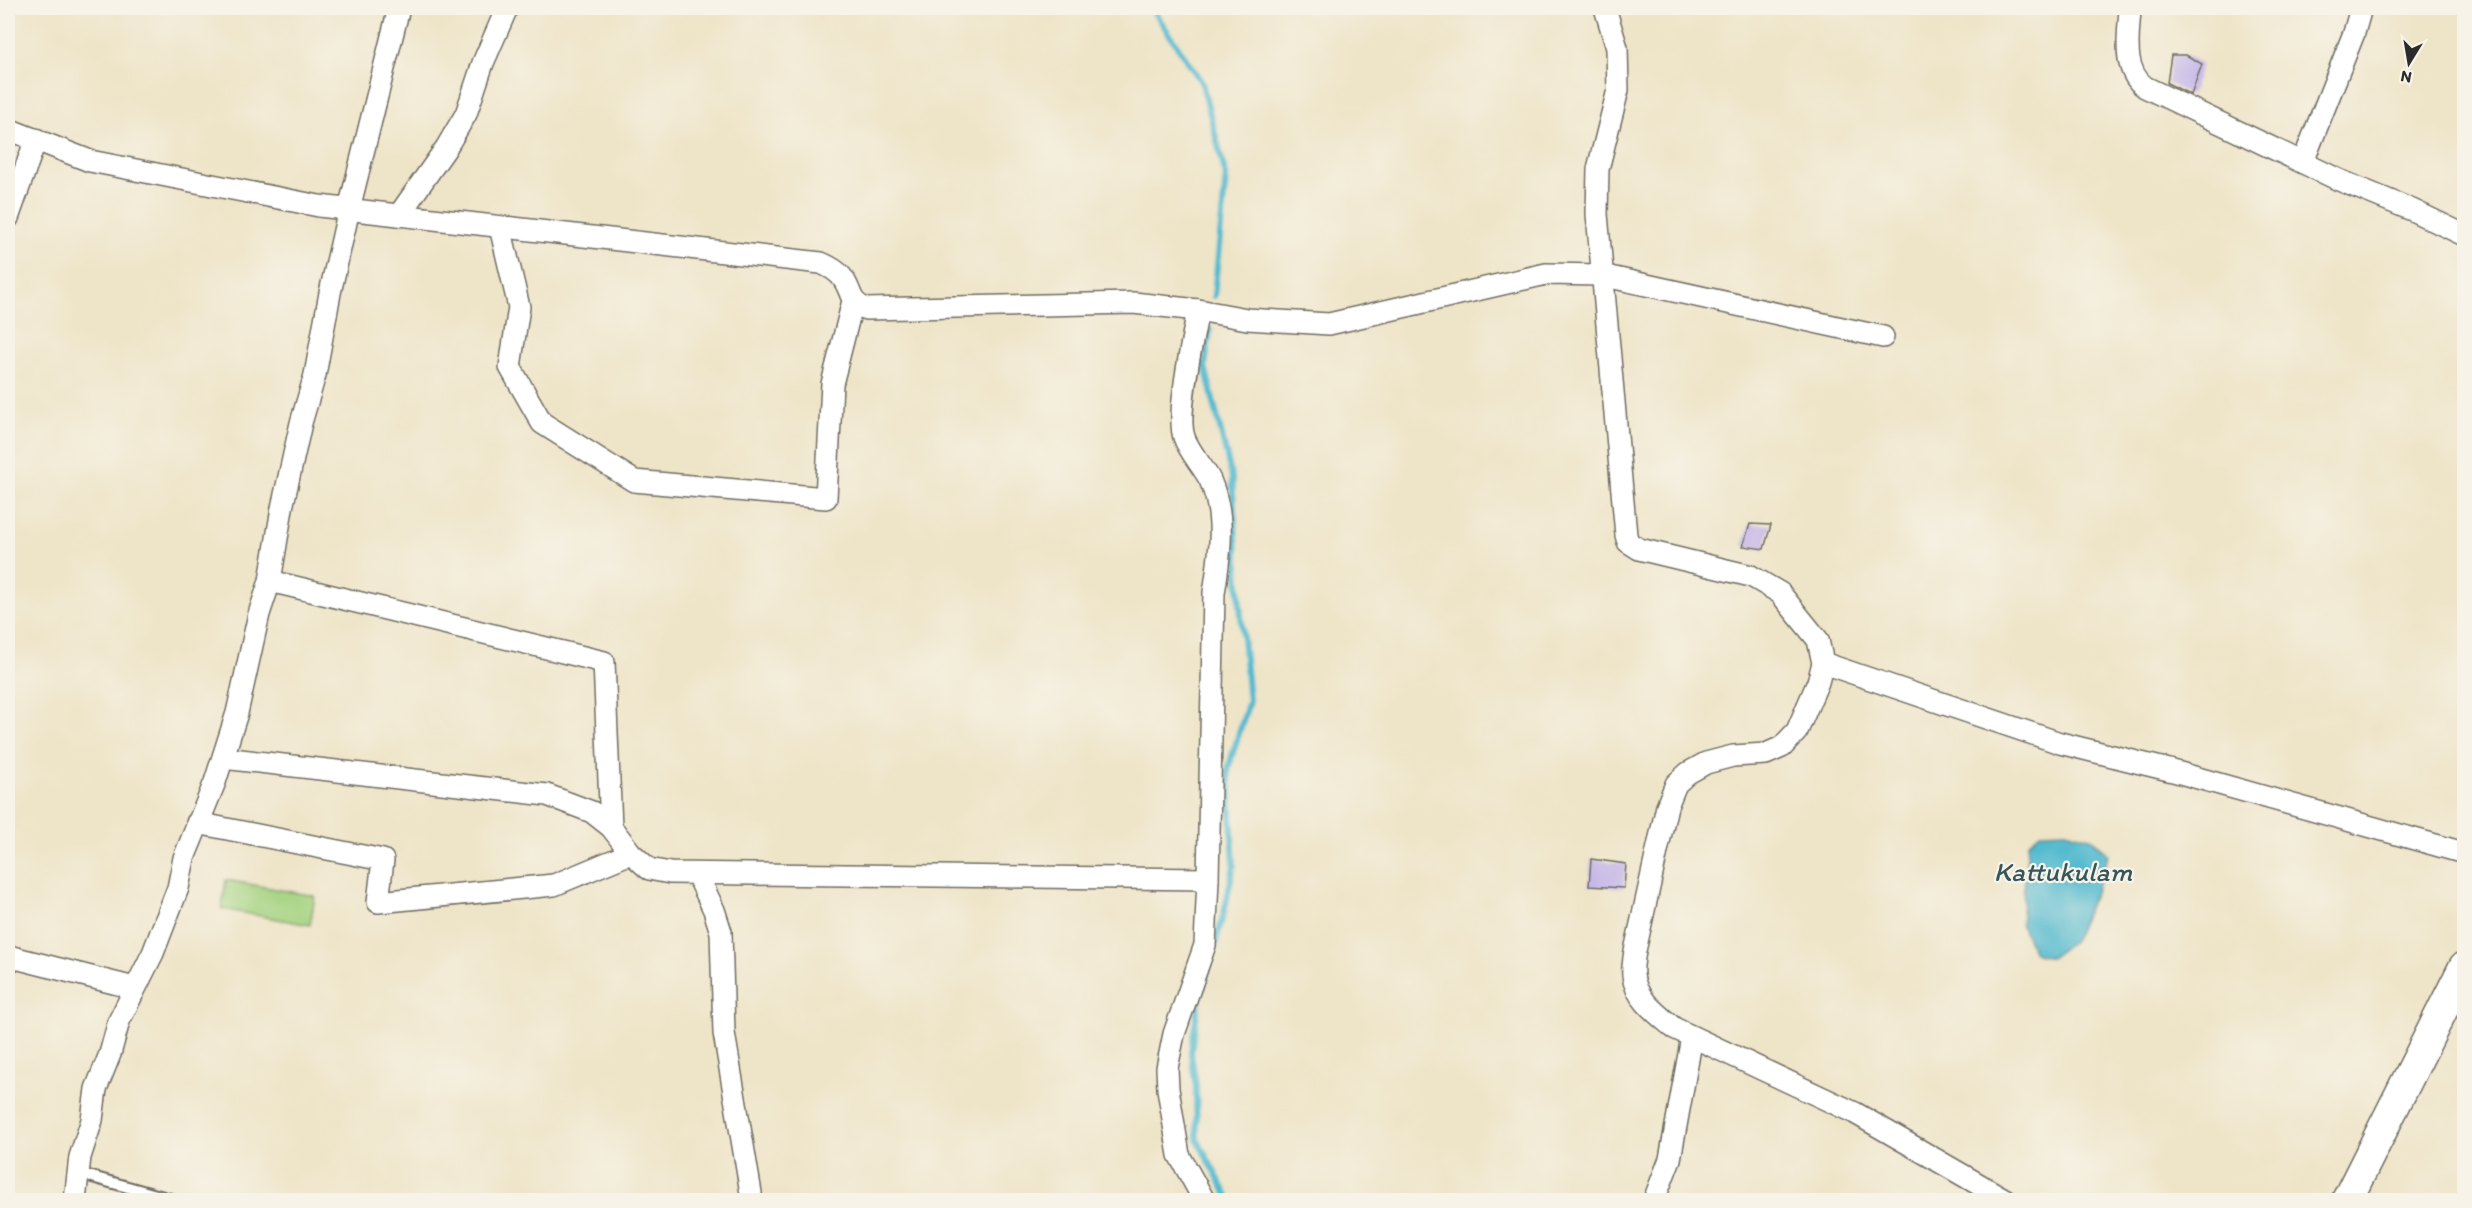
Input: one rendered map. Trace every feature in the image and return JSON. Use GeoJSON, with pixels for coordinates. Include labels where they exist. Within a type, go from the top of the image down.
{"type":"FeatureCollection","features":[{"type":"Feature","properties":{"kind":"main road"},"geometry":{"type":"LineString","coordinates":[[2347,1200],[2464,967]]}},
{"type":"Feature","properties":{"kind":"street"},"geometry":{"type":"LineString","coordinates":[[75,1200],[80,1157],[92,1120],[96,1089],[110,1054],[119,1021],[153,953],[175,898],[184,858],[223,758],[237,713],[259,614],[270,581],[288,481],[315,375],[349,209],[399,8]]}},
{"type":"Feature","properties":{"kind":"street"},"geometry":{"type":"LineString","coordinates":[[399,215],[446,148],[466,114],[483,63],[507,8]]}},
{"type":"Feature","properties":{"kind":"street"},"geometry":{"type":"LineString","coordinates":[[1605,8],[1617,48],[1618,90],[1598,169],[1597,214],[1628,542],[1639,549],[1751,576],[1766,583],[1780,593],[1818,640],[1823,663],[1818,682],[1797,731],[1782,747],[1766,754],[1733,756],[1706,763],[1688,773],[1676,784],[1666,806],[1635,951],[1633,975],[1639,993],[1650,1008],[1674,1028],[1855,1113],[2006,1200]]}},
{"type":"Feature","properties":{"kind":"street"},"geometry":{"type":"LineString","coordinates":[[2130,8],[2129,65],[2136,80],[2145,87],[2464,235]]}},
{"type":"Feature","properties":{"kind":"street"},"geometry":{"type":"LineString","coordinates":[[2303,162],[2354,33],[2361,8]]}},
{"type":"Feature","properties":{"kind":"street"},"geometry":{"type":"LineString","coordinates":[[8,129],[90,161],[284,200],[821,263],[839,273],[853,301],[866,309],[1133,303],[1198,310],[1247,319],[1329,324],[1546,274],[1601,275],[1883,337]]}},
{"type":"Feature","properties":{"kind":"street"},"geometry":{"type":"LineString","coordinates":[[8,219],[36,139]]}},
{"type":"Feature","properties":{"kind":"street"},"geometry":{"type":"LineString","coordinates":[[500,227],[519,307],[510,367],[542,423],[634,481],[826,498],[832,384],[853,301]]}},
{"type":"Feature","properties":{"kind":"street"},"geometry":{"type":"LineString","coordinates":[[1198,310],[1182,408],[1184,436],[1210,481],[1220,510],[1221,554],[1214,592],[1208,879],[1205,945],[1174,1034],[1167,1068],[1168,1089],[1179,1155],[1204,1200]]}},
{"type":"Feature","properties":{"kind":"street"},"geometry":{"type":"LineString","coordinates":[[270,581],[604,662],[611,827]]}},
{"type":"Feature","properties":{"kind":"street"},"geometry":{"type":"LineString","coordinates":[[1823,663],[2060,743],[2173,771],[2464,853]]}},
{"type":"Feature","properties":{"kind":"street"},"geometry":{"type":"LineString","coordinates":[[223,758],[548,795],[592,812],[611,827],[631,853],[649,869],[670,873],[1208,879]]}},
{"type":"Feature","properties":{"kind":"street"},"geometry":{"type":"LineString","coordinates":[[197,823],[383,860],[378,902],[554,885],[631,853]]}},
{"type":"Feature","properties":{"kind":"street"},"geometry":{"type":"LineString","coordinates":[[697,874],[714,910],[721,932],[724,1033],[751,1193],[750,1200]]}},
{"type":"Feature","properties":{"kind":"street"},"geometry":{"type":"LineString","coordinates":[[8,956],[134,988]]}},
{"type":"Feature","properties":{"kind":"street"},"geometry":{"type":"LineString","coordinates":[[1654,1200],[1670,1158],[1692,1037]]}},
{"type":"Feature","properties":{"kind":"lane"},"geometry":{"type":"LineString","coordinates":[[78,1173],[174,1200]]}},
{"type":"Feature","properties":{"kind":"green space"},"geometry":{"type":"Polygon","coordinates":[[[226,880],[315,896],[310,925],[222,909],[226,880]]]}},
{"type":"Feature","properties":{"kind":"water","name":"Kattukulam"},"geometry":{"type":"Polygon","coordinates":[[[2066,831],[2093,839],[2108,854],[2104,871],[2074,940],[2050,958],[2034,953],[2021,925],[2028,843],[2040,832],[2066,831]]]}},
{"type":"Feature","properties":{"kind":"building"},"geometry":{"type":"Polygon","coordinates":[[[2171,55],[2186,55],[2202,64],[2191,95],[2167,83],[2171,55]]]}},
{"type":"Feature","properties":{"kind":"building"},"geometry":{"type":"Polygon","coordinates":[[[1750,524],[1771,525],[1764,549],[1743,546],[1750,524]]]}},
{"type":"Feature","properties":{"kind":"building"},"geometry":{"type":"Polygon","coordinates":[[[1591,859],[1626,864],[1624,888],[1589,886],[1591,859]]]}},
{"type":"Feature","properties":{"kind":"waterway"},"geometry":{"type":"LineString","coordinates":[[1152,8],[1202,83],[1226,176],[1214,296]]}},
{"type":"Feature","properties":{"kind":"waterway"},"geometry":{"type":"LineString","coordinates":[[1210,330],[1205,366],[1232,478],[1249,701],[1228,769],[1234,865],[1224,912],[1198,1004],[1191,1053],[1196,1086],[1197,1139],[1230,1200]]}}]}
